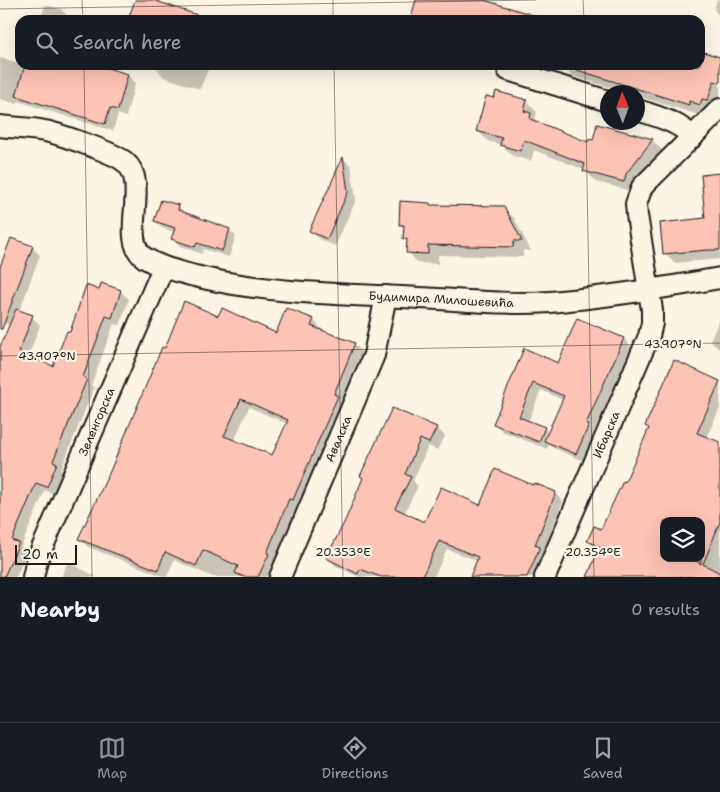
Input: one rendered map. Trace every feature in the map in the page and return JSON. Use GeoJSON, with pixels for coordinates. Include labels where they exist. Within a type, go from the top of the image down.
{"type":"FeatureCollection","features":[{"type":"Feature","properties":{"kind":"street"},"geometry":{"type":"LineString","coordinates":[[508,70],[600,99]]}},
{"type":"Feature","properties":{"kind":"street","name":"Ибарска"},"geometry":{"type":"LineString","coordinates":[[545,577],[649,336],[652,310],[637,215],[636,204],[638,195],[648,180],[720,109]]}},
{"type":"Feature","properties":{"kind":"street"},"geometry":{"type":"LineString","coordinates":[[645,112],[672,121],[693,136]]}},
{"type":"Feature","properties":{"kind":"street","name":"Будимира Милошевића"},"geometry":{"type":"LineString","coordinates":[[0,126],[45,131],[110,154],[126,162],[132,172],[136,187],[134,235],[136,245],[143,256],[163,268],[229,284],[339,294],[494,303],[549,302],[648,290],[720,278]]}},
{"type":"Feature","properties":{"kind":"street","name":"Зеленгорска"},"geometry":{"type":"LineString","coordinates":[[33,577],[37,560],[163,268]]}},
{"type":"Feature","properties":{"kind":"street","name":"Авалска"},"geometry":{"type":"LineString","coordinates":[[280,577],[374,355],[386,296]]}},
{"type":"Feature","properties":{"kind":"building"},"geometry":{"type":"Polygon","coordinates":[[[135,0],[153,0],[197,15],[130,15],[135,0]]]}},
{"type":"Feature","properties":{"kind":"building"},"geometry":{"type":"Polygon","coordinates":[[[416,0],[484,0],[533,15],[412,15],[416,0]]]}},
{"type":"Feature","properties":{"kind":"building"},"geometry":{"type":"Polygon","coordinates":[[[705,52],[720,57],[720,83],[714,81],[708,100],[702,99],[700,105],[689,101],[689,105],[645,91],[645,85],[625,85],[577,70],[705,70],[705,52]]]}},
{"type":"Feature","properties":{"kind":"building"},"geometry":{"type":"Polygon","coordinates":[[[24,70],[114,70],[128,74],[118,110],[110,108],[105,124],[16,96],[24,70]]]}},
{"type":"Feature","properties":{"kind":"building"},"geometry":{"type":"Polygon","coordinates":[[[496,91],[527,100],[524,111],[531,113],[530,119],[588,142],[589,139],[593,140],[597,124],[600,125],[600,130],[619,130],[653,139],[626,174],[624,182],[583,171],[585,164],[524,140],[520,151],[500,145],[502,138],[476,131],[486,96],[494,98],[496,91]]]}},
{"type":"Feature","properties":{"kind":"building"},"geometry":{"type":"Polygon","coordinates":[[[343,157],[348,192],[327,239],[309,231],[343,157]]]}},
{"type":"Feature","properties":{"kind":"building"},"geometry":{"type":"Polygon","coordinates":[[[720,173],[720,250],[663,254],[660,223],[705,218],[701,175],[720,173]]]}},
{"type":"Feature","properties":{"kind":"building"},"geometry":{"type":"Polygon","coordinates":[[[161,200],[179,205],[178,210],[230,229],[222,251],[197,243],[195,247],[171,239],[175,228],[154,221],[161,200]]]}},
{"type":"Feature","properties":{"kind":"building"},"geometry":{"type":"Polygon","coordinates":[[[400,201],[430,203],[430,205],[504,206],[522,241],[514,241],[513,247],[428,245],[428,254],[406,253],[407,239],[403,239],[404,225],[399,225],[400,201]]]}},
{"type":"Feature","properties":{"kind":"building"},"geometry":{"type":"Polygon","coordinates":[[[11,238],[33,246],[2,329],[0,329],[0,267],[11,238]]]}},
{"type":"Feature","properties":{"kind":"building"},"geometry":{"type":"Polygon","coordinates":[[[101,283],[121,290],[112,318],[106,316],[83,377],[87,379],[53,461],[57,463],[47,487],[36,483],[12,540],[19,543],[4,577],[0,577],[0,347],[16,309],[33,315],[19,352],[53,366],[67,331],[70,332],[86,285],[99,290],[101,283]]]}},
{"type":"Feature","properties":{"kind":"building"},"geometry":{"type":"Polygon","coordinates":[[[184,301],[218,316],[222,308],[276,333],[286,308],[314,319],[311,326],[355,343],[334,394],[338,396],[293,500],[289,499],[267,553],[269,554],[258,577],[244,577],[235,573],[238,566],[203,550],[196,566],[165,552],[158,570],[78,539],[111,469],[162,347],[165,348],[184,301]],[[241,399],[224,436],[272,455],[288,420],[241,399]]]}},
{"type":"Feature","properties":{"kind":"building"},"geometry":{"type":"Polygon","coordinates":[[[577,318],[624,338],[586,424],[589,425],[576,454],[544,441],[564,396],[533,383],[519,417],[545,427],[539,442],[493,424],[524,348],[558,363],[577,318]]]}},
{"type":"Feature","properties":{"kind":"building"},"geometry":{"type":"Polygon","coordinates":[[[674,360],[720,381],[697,433],[720,442],[720,522],[705,559],[705,517],[660,517],[660,562],[698,562],[701,564],[701,562],[704,562],[703,564],[720,573],[720,577],[587,577],[600,547],[587,541],[594,526],[601,529],[623,481],[625,482],[649,428],[645,426],[674,360]]]}},
{"type":"Feature","properties":{"kind":"building"},"geometry":{"type":"Polygon","coordinates":[[[392,408],[437,427],[429,443],[420,439],[405,474],[411,477],[395,508],[424,522],[441,487],[480,505],[495,469],[533,485],[534,483],[556,492],[535,545],[540,547],[527,577],[470,577],[478,557],[439,541],[422,577],[381,577],[360,569],[358,574],[326,558],[345,521],[363,478],[360,476],[392,408]]]}}]}
